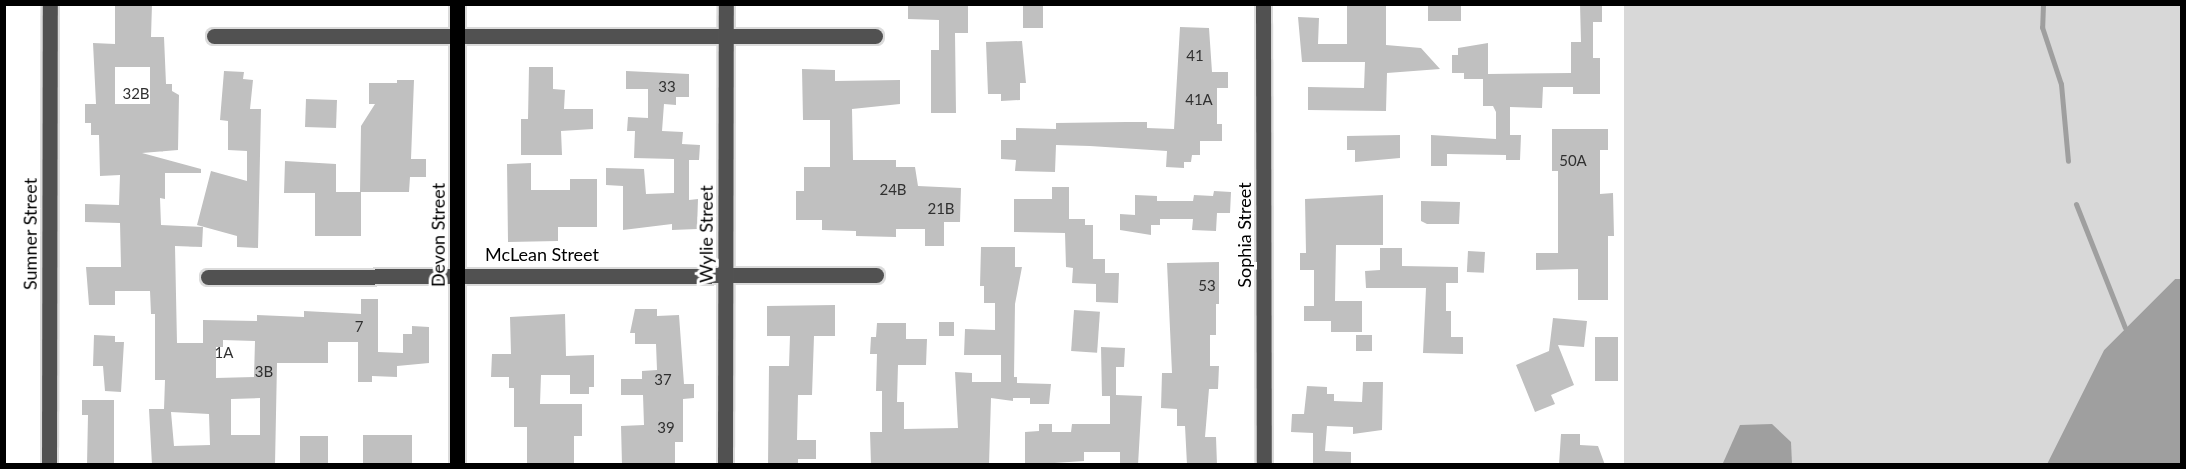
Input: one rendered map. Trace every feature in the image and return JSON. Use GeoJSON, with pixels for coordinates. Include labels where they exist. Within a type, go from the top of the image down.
{"type":"FeatureCollection","features":[{"type":"Feature","properties":{"kind":"main road","name":"Devon Street"},"geometry":{"type":"LineString","coordinates":[[457,4],[457,465]]}},
{"type":"Feature","properties":{"kind":"street","name":"Sumner Street"},"geometry":{"type":"LineString","coordinates":[[49,465],[50,4]]}},
{"type":"Feature","properties":{"kind":"street","name":"Wylie Street"},"geometry":{"type":"LineString","coordinates":[[725,465],[726,4]]}},
{"type":"Feature","properties":{"kind":"street","name":"Sophia Street"},"geometry":{"type":"LineString","coordinates":[[1263,4],[1264,465]]}},
{"type":"Feature","properties":{"kind":"street"},"geometry":{"type":"LineString","coordinates":[[214,36],[875,36]]}},
{"type":"Feature","properties":{"kind":"street","name":"McLean Street"},"geometry":{"type":"LineString","coordinates":[[208,277],[457,274],[876,275]]}},
{"type":"Feature","properties":{"kind":"shaded area"},"geometry":{"type":"Polygon","coordinates":[[[1624,5],[2181,5],[2181,279],[2175,279],[2104,350],[2047,464],[1624,464],[1624,5]]]}},
{"type":"Feature","properties":{"kind":"shaded area"},"geometry":{"type":"Polygon","coordinates":[[[2175,279],[2182,279],[2181,464],[2047,464],[2104,350],[2175,279]]]}},
{"type":"Feature","properties":{"kind":"shaded area"},"geometry":{"type":"Polygon","coordinates":[[[1772,424],[1791,442],[1792,464],[1723,463],[1740,425],[1772,424]]]}},
{"type":"Feature","properties":{"kind":"building"},"geometry":{"type":"Polygon","coordinates":[[[115,4],[152,4],[151,37],[164,37],[166,84],[172,84],[172,91],[179,95],[178,150],[142,153],[201,169],[201,173],[165,173],[165,199],[160,198],[161,225],[203,227],[202,247],[175,246],[177,343],[203,343],[203,320],[257,321],[257,315],[304,317],[304,311],[361,314],[361,299],[378,299],[378,352],[403,353],[403,334],[412,334],[412,326],[429,327],[429,363],[397,366],[397,377],[372,376],[372,382],[358,382],[358,342],[328,342],[328,363],[277,363],[275,465],[152,465],[149,409],[164,409],[165,380],[155,380],[155,314],[151,314],[150,291],[115,291],[115,305],[89,305],[86,267],[121,267],[120,223],[85,222],[85,204],[119,205],[120,175],[100,176],[99,135],[91,135],[91,123],[85,123],[85,104],[96,104],[93,43],[115,44],[115,4]],[[115,67],[115,104],[150,104],[150,67],[115,67]],[[223,340],[223,347],[216,347],[216,378],[254,377],[255,341],[223,340]],[[260,398],[231,399],[231,435],[260,435],[260,398]],[[171,412],[174,446],[210,445],[209,414],[171,412]]]}},
{"type":"Feature","properties":{"kind":"building"},"geometry":{"type":"Polygon","coordinates":[[[908,4],[968,4],[968,33],[955,33],[956,113],[931,113],[931,50],[939,50],[939,20],[908,19],[908,4]]]}},
{"type":"Feature","properties":{"kind":"building"},"geometry":{"type":"Polygon","coordinates":[[[1023,4],[1043,4],[1043,28],[1023,28],[1023,4]]]}},
{"type":"Feature","properties":{"kind":"building"},"geometry":{"type":"Polygon","coordinates":[[[1347,4],[1386,4],[1386,45],[1421,48],[1440,69],[1387,73],[1386,111],[1308,110],[1308,87],[1364,88],[1365,62],[1302,62],[1298,17],[1319,18],[1318,44],[1347,44],[1347,4]]]}},
{"type":"Feature","properties":{"kind":"building"},"geometry":{"type":"Polygon","coordinates":[[[1428,4],[1461,4],[1461,21],[1428,21],[1428,4]]]}},
{"type":"Feature","properties":{"kind":"building"},"geometry":{"type":"Polygon","coordinates":[[[1580,4],[1602,4],[1602,22],[1593,22],[1593,58],[1600,58],[1600,94],[1573,94],[1573,87],[1543,87],[1542,108],[1510,107],[1510,135],[1521,135],[1520,160],[1506,160],[1506,155],[1447,154],[1447,166],[1431,166],[1431,135],[1496,139],[1496,112],[1493,106],[1483,106],[1483,79],[1464,79],[1464,73],[1452,73],[1452,55],[1458,55],[1458,48],[1488,43],[1488,74],[1571,73],[1571,42],[1581,42],[1580,4]]]}},
{"type":"Feature","properties":{"kind":"building"},"geometry":{"type":"Polygon","coordinates":[[[1180,27],[1209,28],[1212,72],[1228,72],[1228,88],[1217,88],[1217,124],[1222,124],[1222,141],[1200,141],[1200,155],[1192,155],[1191,162],[1184,162],[1184,168],[1166,167],[1167,151],[1090,146],[1056,145],[1055,172],[1015,171],[1016,160],[1001,159],[1001,140],[1016,140],[1016,128],[1056,129],[1056,123],[1147,122],[1147,128],[1174,129],[1180,27]]]}},
{"type":"Feature","properties":{"kind":"building"},"geometry":{"type":"Polygon","coordinates":[[[1022,41],[1026,83],[1020,83],[1020,100],[1001,101],[1001,94],[988,94],[986,42],[1022,41]]]}},
{"type":"Feature","properties":{"kind":"building"},"geometry":{"type":"Polygon","coordinates":[[[529,67],[553,67],[553,89],[565,90],[564,109],[593,109],[593,129],[561,131],[562,155],[521,155],[521,119],[528,119],[529,67]]]}},
{"type":"Feature","properties":{"kind":"building"},"geometry":{"type":"Polygon","coordinates":[[[802,69],[835,70],[835,81],[900,80],[900,104],[852,109],[853,160],[896,160],[896,167],[915,167],[918,186],[961,188],[960,222],[944,222],[944,246],[925,246],[925,229],[896,229],[896,237],[856,236],[856,231],[822,230],[822,220],[796,220],[796,191],[804,191],[804,167],[830,167],[830,120],[803,120],[802,69]]]}},
{"type":"Feature","properties":{"kind":"building"},"geometry":{"type":"Polygon","coordinates":[[[224,71],[244,72],[243,79],[253,80],[250,109],[261,109],[258,248],[237,247],[237,236],[197,225],[211,171],[247,181],[247,151],[228,150],[228,121],[220,120],[224,71]]]}},
{"type":"Feature","properties":{"kind":"building"},"geometry":{"type":"Polygon","coordinates":[[[626,71],[689,74],[689,97],[676,97],[676,105],[664,104],[662,131],[683,132],[682,144],[700,145],[699,160],[689,160],[689,200],[698,199],[697,229],[672,230],[672,224],[623,230],[623,186],[606,185],[606,168],[644,169],[646,194],[674,193],[674,159],[634,158],[635,131],[627,131],[628,117],[648,118],[648,89],[626,89],[626,71]]]}},
{"type":"Feature","properties":{"kind":"building"},"geometry":{"type":"Polygon","coordinates":[[[397,80],[414,80],[411,159],[426,159],[426,177],[410,177],[409,192],[360,192],[361,126],[375,104],[369,104],[369,83],[397,83],[397,80]]]}},
{"type":"Feature","properties":{"kind":"building"},"geometry":{"type":"Polygon","coordinates":[[[306,99],[337,100],[336,128],[305,127],[306,99]]]}},
{"type":"Feature","properties":{"kind":"building"},"geometry":{"type":"Polygon","coordinates":[[[1552,129],[1608,129],[1608,150],[1600,150],[1600,194],[1613,193],[1614,236],[1608,236],[1608,300],[1578,300],[1578,269],[1536,270],[1536,253],[1558,253],[1558,171],[1552,171],[1552,129]]]}},
{"type":"Feature","properties":{"kind":"building"},"geometry":{"type":"Polygon","coordinates":[[[1400,135],[1400,158],[1355,162],[1355,150],[1347,150],[1347,136],[1400,135]]]}},
{"type":"Feature","properties":{"kind":"building"},"geometry":{"type":"Polygon","coordinates":[[[285,161],[336,164],[336,192],[361,192],[361,236],[315,236],[315,193],[284,193],[285,161]]]}},
{"type":"Feature","properties":{"kind":"building"},"geometry":{"type":"Polygon","coordinates":[[[531,163],[531,190],[570,190],[570,179],[597,179],[597,227],[558,227],[558,241],[508,242],[507,164],[531,163]]]}},
{"type":"Feature","properties":{"kind":"building"},"geometry":{"type":"Polygon","coordinates":[[[1052,187],[1069,187],[1069,219],[1085,219],[1085,225],[1093,225],[1093,259],[1105,259],[1105,273],[1119,273],[1118,303],[1096,302],[1096,284],[1072,283],[1073,268],[1066,267],[1065,233],[1014,232],[1014,199],[1052,199],[1052,187]]]}},
{"type":"Feature","properties":{"kind":"building"},"geometry":{"type":"Polygon","coordinates":[[[1214,191],[1231,192],[1230,213],[1217,213],[1216,231],[1192,230],[1193,219],[1160,219],[1160,225],[1151,225],[1151,235],[1120,230],[1120,214],[1135,215],[1135,195],[1157,196],[1157,201],[1193,201],[1194,195],[1213,196],[1214,191]]]}},
{"type":"Feature","properties":{"kind":"building"},"geometry":{"type":"Polygon","coordinates":[[[1383,195],[1383,245],[1336,245],[1335,301],[1362,301],[1362,332],[1331,332],[1331,321],[1304,321],[1304,306],[1314,306],[1314,270],[1300,270],[1300,253],[1306,253],[1305,199],[1383,195]]]}},
{"type":"Feature","properties":{"kind":"building"},"geometry":{"type":"Polygon","coordinates":[[[1421,201],[1460,202],[1459,224],[1427,224],[1421,221],[1421,201]]]}},
{"type":"Feature","properties":{"kind":"building"},"geometry":{"type":"Polygon","coordinates":[[[981,247],[1015,247],[1015,267],[1022,267],[1015,304],[1014,377],[1017,377],[1017,383],[1051,384],[1049,404],[1030,404],[1030,398],[1013,398],[1013,401],[991,398],[989,465],[871,465],[870,432],[882,432],[882,391],[876,391],[877,354],[870,354],[871,337],[876,337],[877,323],[906,323],[906,339],[927,339],[926,365],[898,365],[897,402],[904,402],[904,429],[958,428],[955,372],[972,373],[972,382],[1001,382],[1001,355],[964,355],[965,329],[995,330],[995,303],[984,303],[984,286],[980,286],[981,247]]]}},
{"type":"Feature","properties":{"kind":"building"},"geometry":{"type":"Polygon","coordinates":[[[1380,248],[1402,248],[1402,266],[1458,267],[1458,283],[1446,283],[1446,311],[1451,311],[1451,337],[1463,337],[1463,354],[1423,353],[1426,288],[1366,288],[1365,271],[1380,270],[1380,248]]]}},
{"type":"Feature","properties":{"kind":"building"},"geometry":{"type":"Polygon","coordinates":[[[1468,251],[1485,252],[1484,273],[1467,272],[1468,251]]]}},
{"type":"Feature","properties":{"kind":"building"},"geometry":{"type":"Polygon","coordinates":[[[1219,262],[1216,335],[1210,335],[1210,366],[1219,366],[1218,389],[1209,389],[1205,437],[1216,437],[1217,465],[1187,465],[1185,426],[1177,426],[1177,409],[1161,408],[1162,373],[1172,373],[1167,263],[1219,262]]]}},
{"type":"Feature","properties":{"kind":"building"},"geometry":{"type":"Polygon","coordinates":[[[835,305],[835,336],[814,336],[812,395],[798,395],[797,440],[816,440],[816,459],[798,459],[798,465],[768,465],[769,366],[789,366],[790,336],[767,336],[767,306],[835,305]]]}},
{"type":"Feature","properties":{"kind":"building"},"geometry":{"type":"Polygon","coordinates":[[[635,309],[657,309],[657,316],[679,315],[684,384],[694,384],[694,398],[683,399],[683,442],[675,442],[675,465],[622,465],[621,426],[644,425],[643,395],[621,395],[621,379],[642,379],[642,371],[657,370],[656,344],[635,344],[635,333],[630,333],[635,309]]]}},
{"type":"Feature","properties":{"kind":"building"},"geometry":{"type":"Polygon","coordinates":[[[1074,310],[1100,312],[1097,353],[1071,351],[1074,310]]]}},
{"type":"Feature","properties":{"kind":"building"},"geometry":{"type":"Polygon","coordinates":[[[565,314],[566,356],[594,355],[594,387],[589,387],[589,394],[570,394],[570,375],[541,375],[540,404],[582,404],[582,436],[574,436],[574,465],[527,465],[527,427],[514,427],[514,388],[509,388],[509,377],[491,377],[492,354],[511,354],[510,317],[565,314]]]}},
{"type":"Feature","properties":{"kind":"building"},"geometry":{"type":"Polygon","coordinates":[[[1553,318],[1587,321],[1584,347],[1558,345],[1574,385],[1551,395],[1555,404],[1535,412],[1516,365],[1549,351],[1553,318]]]}},
{"type":"Feature","properties":{"kind":"building"},"geometry":{"type":"Polygon","coordinates":[[[939,322],[954,322],[954,336],[939,336],[939,322]]]}},
{"type":"Feature","properties":{"kind":"building"},"geometry":{"type":"Polygon","coordinates":[[[94,335],[115,336],[115,342],[124,342],[121,392],[105,391],[103,366],[93,366],[94,335]]]}},
{"type":"Feature","properties":{"kind":"building"},"geometry":{"type":"Polygon","coordinates":[[[1356,335],[1372,335],[1372,351],[1356,351],[1356,335]]]}},
{"type":"Feature","properties":{"kind":"building"},"geometry":{"type":"Polygon","coordinates":[[[1595,337],[1618,337],[1618,381],[1595,381],[1595,337]]]}},
{"type":"Feature","properties":{"kind":"building"},"geometry":{"type":"Polygon","coordinates":[[[1101,347],[1125,348],[1124,367],[1116,367],[1116,395],[1142,396],[1138,465],[1120,465],[1120,452],[1084,452],[1084,461],[1025,465],[1025,432],[1039,431],[1039,424],[1052,424],[1052,432],[1071,432],[1072,424],[1110,424],[1110,396],[1102,396],[1101,347]]]}},
{"type":"Feature","properties":{"kind":"building"},"geometry":{"type":"Polygon","coordinates":[[[1363,382],[1383,382],[1382,430],[1353,434],[1353,427],[1327,426],[1325,451],[1351,452],[1351,465],[1313,465],[1313,433],[1291,432],[1292,414],[1304,414],[1307,386],[1327,387],[1327,394],[1334,394],[1334,401],[1362,402],[1363,382]]]}},
{"type":"Feature","properties":{"kind":"building"},"geometry":{"type":"Polygon","coordinates":[[[82,400],[114,400],[114,465],[87,465],[88,415],[82,415],[82,400]]]}},
{"type":"Feature","properties":{"kind":"building"},"geometry":{"type":"Polygon","coordinates":[[[1561,434],[1580,434],[1580,445],[1598,446],[1605,465],[1559,465],[1561,434]]]}},
{"type":"Feature","properties":{"kind":"building"},"geometry":{"type":"Polygon","coordinates":[[[363,435],[412,435],[412,464],[363,464],[363,435]]]}},
{"type":"Feature","properties":{"kind":"building"},"geometry":{"type":"Polygon","coordinates":[[[300,436],[328,436],[328,464],[300,464],[300,436]]]}},
{"type":"Feature","properties":{"kind":"waterway"},"geometry":{"type":"LineString","coordinates":[[2043,4],[2042,27],[2061,84],[2068,161]]}},
{"type":"Feature","properties":{"kind":"waterway"},"geometry":{"type":"LineString","coordinates":[[2076,204],[2125,328]]}}]}
